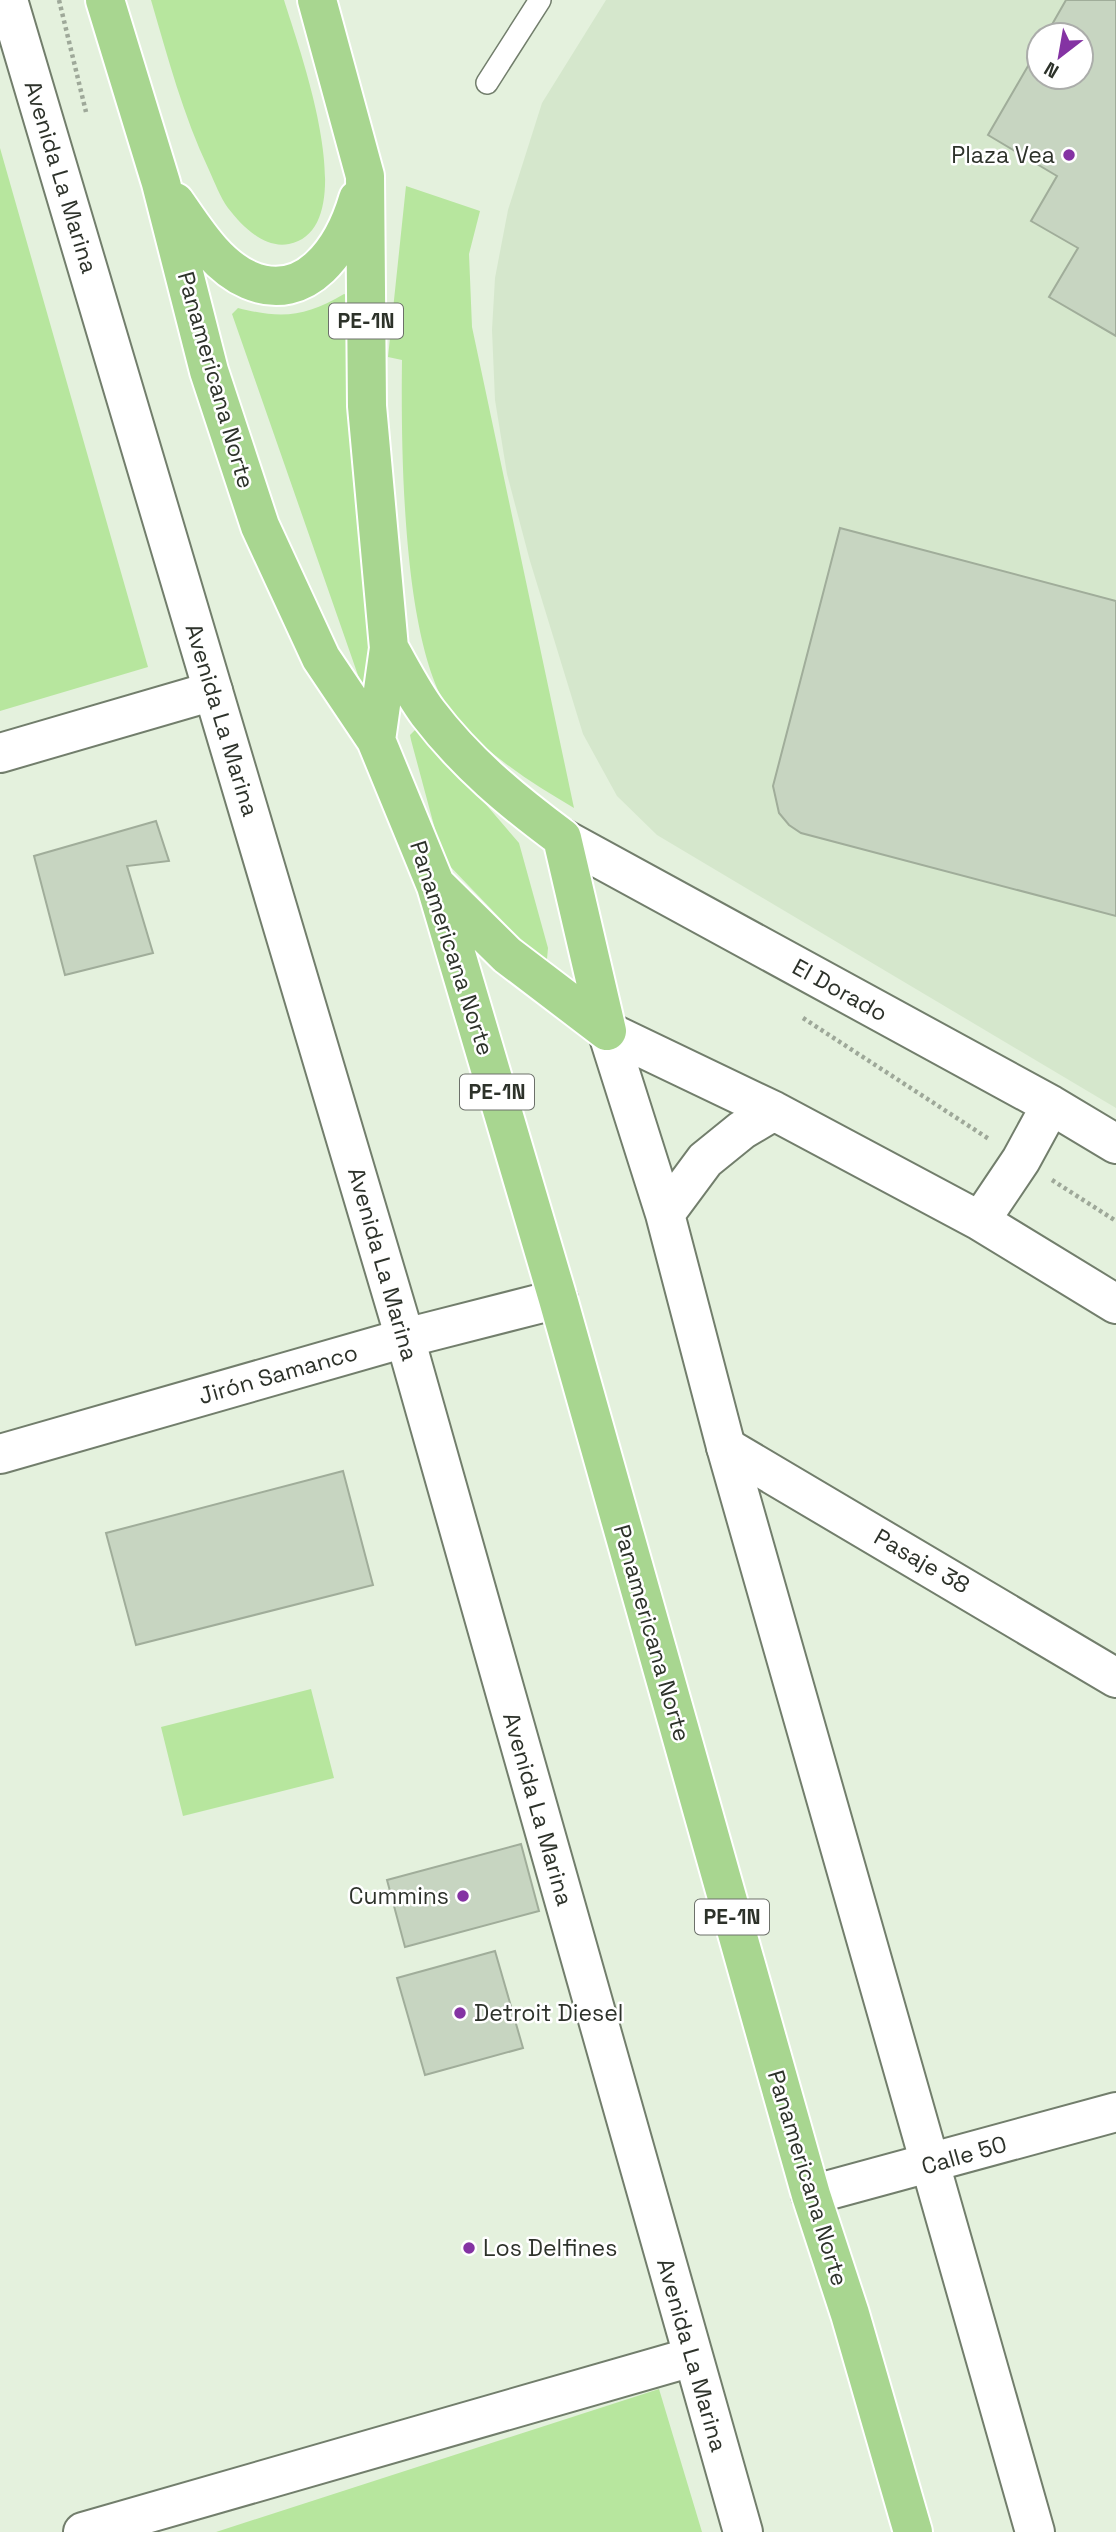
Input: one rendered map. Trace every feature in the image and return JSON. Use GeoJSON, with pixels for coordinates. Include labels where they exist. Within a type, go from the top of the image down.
{"type":"FeatureCollection","features":[{"type":"Feature","properties":{"kind":"highway","name":"Panamericana Norte"},"geometry":{"type":"LineString","coordinates":[[105,0],[161,183],[209,370],[260,526],[320,658],[376,740],[436,886],[558,1299],[811,2195],[850,2314],[913,2532]]}},
{"type":"Feature","properties":{"kind":"highway","name":"PE-1N"},"geometry":{"type":"LineString","coordinates":[[317,0],[365,176],[366,406],[389,648],[376,740]]}},
{"type":"Feature","properties":{"kind":"highway"},"geometry":{"type":"LineString","coordinates":[[161,183],[203,242],[229,267],[248,279],[272,285],[296,282],[317,272],[333,254],[351,224],[365,176]]}},
{"type":"Feature","properties":{"kind":"highway"},"geometry":{"type":"LineString","coordinates":[[389,648],[426,711],[467,760],[511,800],[562,838],[607,1031]]}},
{"type":"Feature","properties":{"kind":"highway"},"geometry":{"type":"LineString","coordinates":[[436,886],[507,955],[607,1031]]}},
{"type":"Feature","properties":{"kind":"main road","name":"Avenida La Marina"},"geometry":{"type":"LineString","coordinates":[[8,0],[405,1338],[743,2532]]}},
{"type":"Feature","properties":{"kind":"main road"},"geometry":{"type":"LineString","coordinates":[[0,753],[213,691]]}},
{"type":"Feature","properties":{"kind":"main road","name":"El Dorado"},"geometry":{"type":"LineString","coordinates":[[562,838],[1051,1105],[1116,1144]]}},
{"type":"Feature","properties":{"kind":"main road"},"geometry":{"type":"LineString","coordinates":[[607,1031],[774,1111],[980,1221],[1116,1304]]}},
{"type":"Feature","properties":{"kind":"main road"},"geometry":{"type":"LineString","coordinates":[[607,1031],[665,1214],[726,1447],[1035,2532]]}},
{"type":"Feature","properties":{"kind":"main road"},"geometry":{"type":"LineString","coordinates":[[980,1221],[1021,1160],[1051,1105]]}},
{"type":"Feature","properties":{"kind":"main road"},"geometry":{"type":"LineString","coordinates":[[665,1214],[705,1160],[742,1130],[774,1111]]}},
{"type":"Feature","properties":{"kind":"main road","name":"Jirón Samanco"},"geometry":{"type":"LineString","coordinates":[[0,1454],[405,1338],[558,1299]]}},
{"type":"Feature","properties":{"kind":"main road","name":"Pasaje 38"},"geometry":{"type":"LineString","coordinates":[[726,1447],[1116,1678]]}},
{"type":"Feature","properties":{"kind":"main road","name":"Calle 50"},"geometry":{"type":"LineString","coordinates":[[811,2195],[1116,2112]]}},
{"type":"Feature","properties":{"kind":"main road"},"geometry":{"type":"LineString","coordinates":[[83,2532],[692,2357]]}},
{"type":"Feature","properties":{"kind":"lane"},"geometry":{"type":"LineString","coordinates":[[487,83],[540,0]]}},
{"type":"Feature","properties":{"kind":"path"},"geometry":{"type":"LineString","coordinates":[[798,1015],[1116,1222]]}},
{"type":"Feature","properties":{"kind":"shaded area"},"geometry":{"type":"Polygon","coordinates":[[[606,0],[1116,0],[1116,1108],[657,835],[617,796],[583,734],[530,561],[507,474],[495,400],[492,330],[495,278],[508,210],[542,103],[606,0]]]}},
{"type":"Feature","properties":{"kind":"green space"},"geometry":{"type":"Polygon","coordinates":[[[151,0],[284,0],[302,55],[321,133],[325,172],[323,206],[311,231],[289,244],[271,243],[254,235],[228,208],[191,128],[151,0]]]}},
{"type":"Feature","properties":{"kind":"green space"},"geometry":{"type":"Polygon","coordinates":[[[0,148],[148,667],[0,711],[0,148]]]}},
{"type":"Feature","properties":{"kind":"green space"},"geometry":{"type":"Polygon","coordinates":[[[406,186],[480,211],[469,254],[472,327],[574,808],[512,768],[456,719],[438,689],[424,649],[414,600],[408,547],[402,442],[402,360],[388,357],[406,186]]]}},
{"type":"Feature","properties":{"kind":"green space"},"geometry":{"type":"Polygon","coordinates":[[[347,295],[374,676],[368,689],[360,681],[232,314],[238,308],[268,314],[293,314],[330,302],[347,295]]]}},
{"type":"Feature","properties":{"kind":"green space"},"geometry":{"type":"Polygon","coordinates":[[[417,728],[423,731],[519,843],[548,948],[547,959],[537,957],[443,859],[410,735],[417,728]]]}},
{"type":"Feature","properties":{"kind":"green space"},"geometry":{"type":"Polygon","coordinates":[[[311,1689],[334,1778],[183,1816],[161,1727],[311,1689]]]}},
{"type":"Feature","properties":{"kind":"green space"},"geometry":{"type":"Polygon","coordinates":[[[659,2389],[702,2532],[216,2532],[659,2389]]]}},
{"type":"Feature","properties":{"kind":"building","name":"Plaza Vea"},"geometry":{"type":"Polygon","coordinates":[[[1066,0],[1116,0],[1116,336],[1049,297],[1078,248],[1031,221],[1057,176],[988,135],[1025,71],[1025,91],[1095,91],[1095,21],[1054,21],[1066,0]]]}},
{"type":"Feature","properties":{"kind":"building"},"geometry":{"type":"Polygon","coordinates":[[[840,528],[1116,601],[1116,916],[801,833],[789,825],[779,813],[773,786],[840,528]]]}},
{"type":"Feature","properties":{"kind":"building"},"geometry":{"type":"Polygon","coordinates":[[[156,821],[169,861],[127,866],[153,953],[65,975],[34,856],[156,821]]]}},
{"type":"Feature","properties":{"kind":"building"},"geometry":{"type":"Polygon","coordinates":[[[343,1471],[373,1585],[136,1645],[106,1533],[343,1471]]]}},
{"type":"Feature","properties":{"kind":"building","name":"Cummins"},"geometry":{"type":"Polygon","coordinates":[[[521,1844],[539,1911],[405,1947],[387,1880],[521,1844]]]}},
{"type":"Feature","properties":{"kind":"building","name":"Detroit Diesel"},"geometry":{"type":"Polygon","coordinates":[[[495,1951],[523,2048],[425,2075],[397,1978],[495,1951]]]}},
{"type":"Feature","properties":{"kind":"place","name":"Plaza Vea"},"geometry":{"type":"Point","coordinates":[1069,155]}},
{"type":"Feature","properties":{"kind":"place","name":"Cummins"},"geometry":{"type":"Point","coordinates":[463,1896]}},
{"type":"Feature","properties":{"kind":"place","name":"Detroit Diesel"},"geometry":{"type":"Point","coordinates":[460,2013]}},
{"type":"Feature","properties":{"kind":"place","name":"Los Delfines"},"geometry":{"type":"Point","coordinates":[469,2248]}}]}
